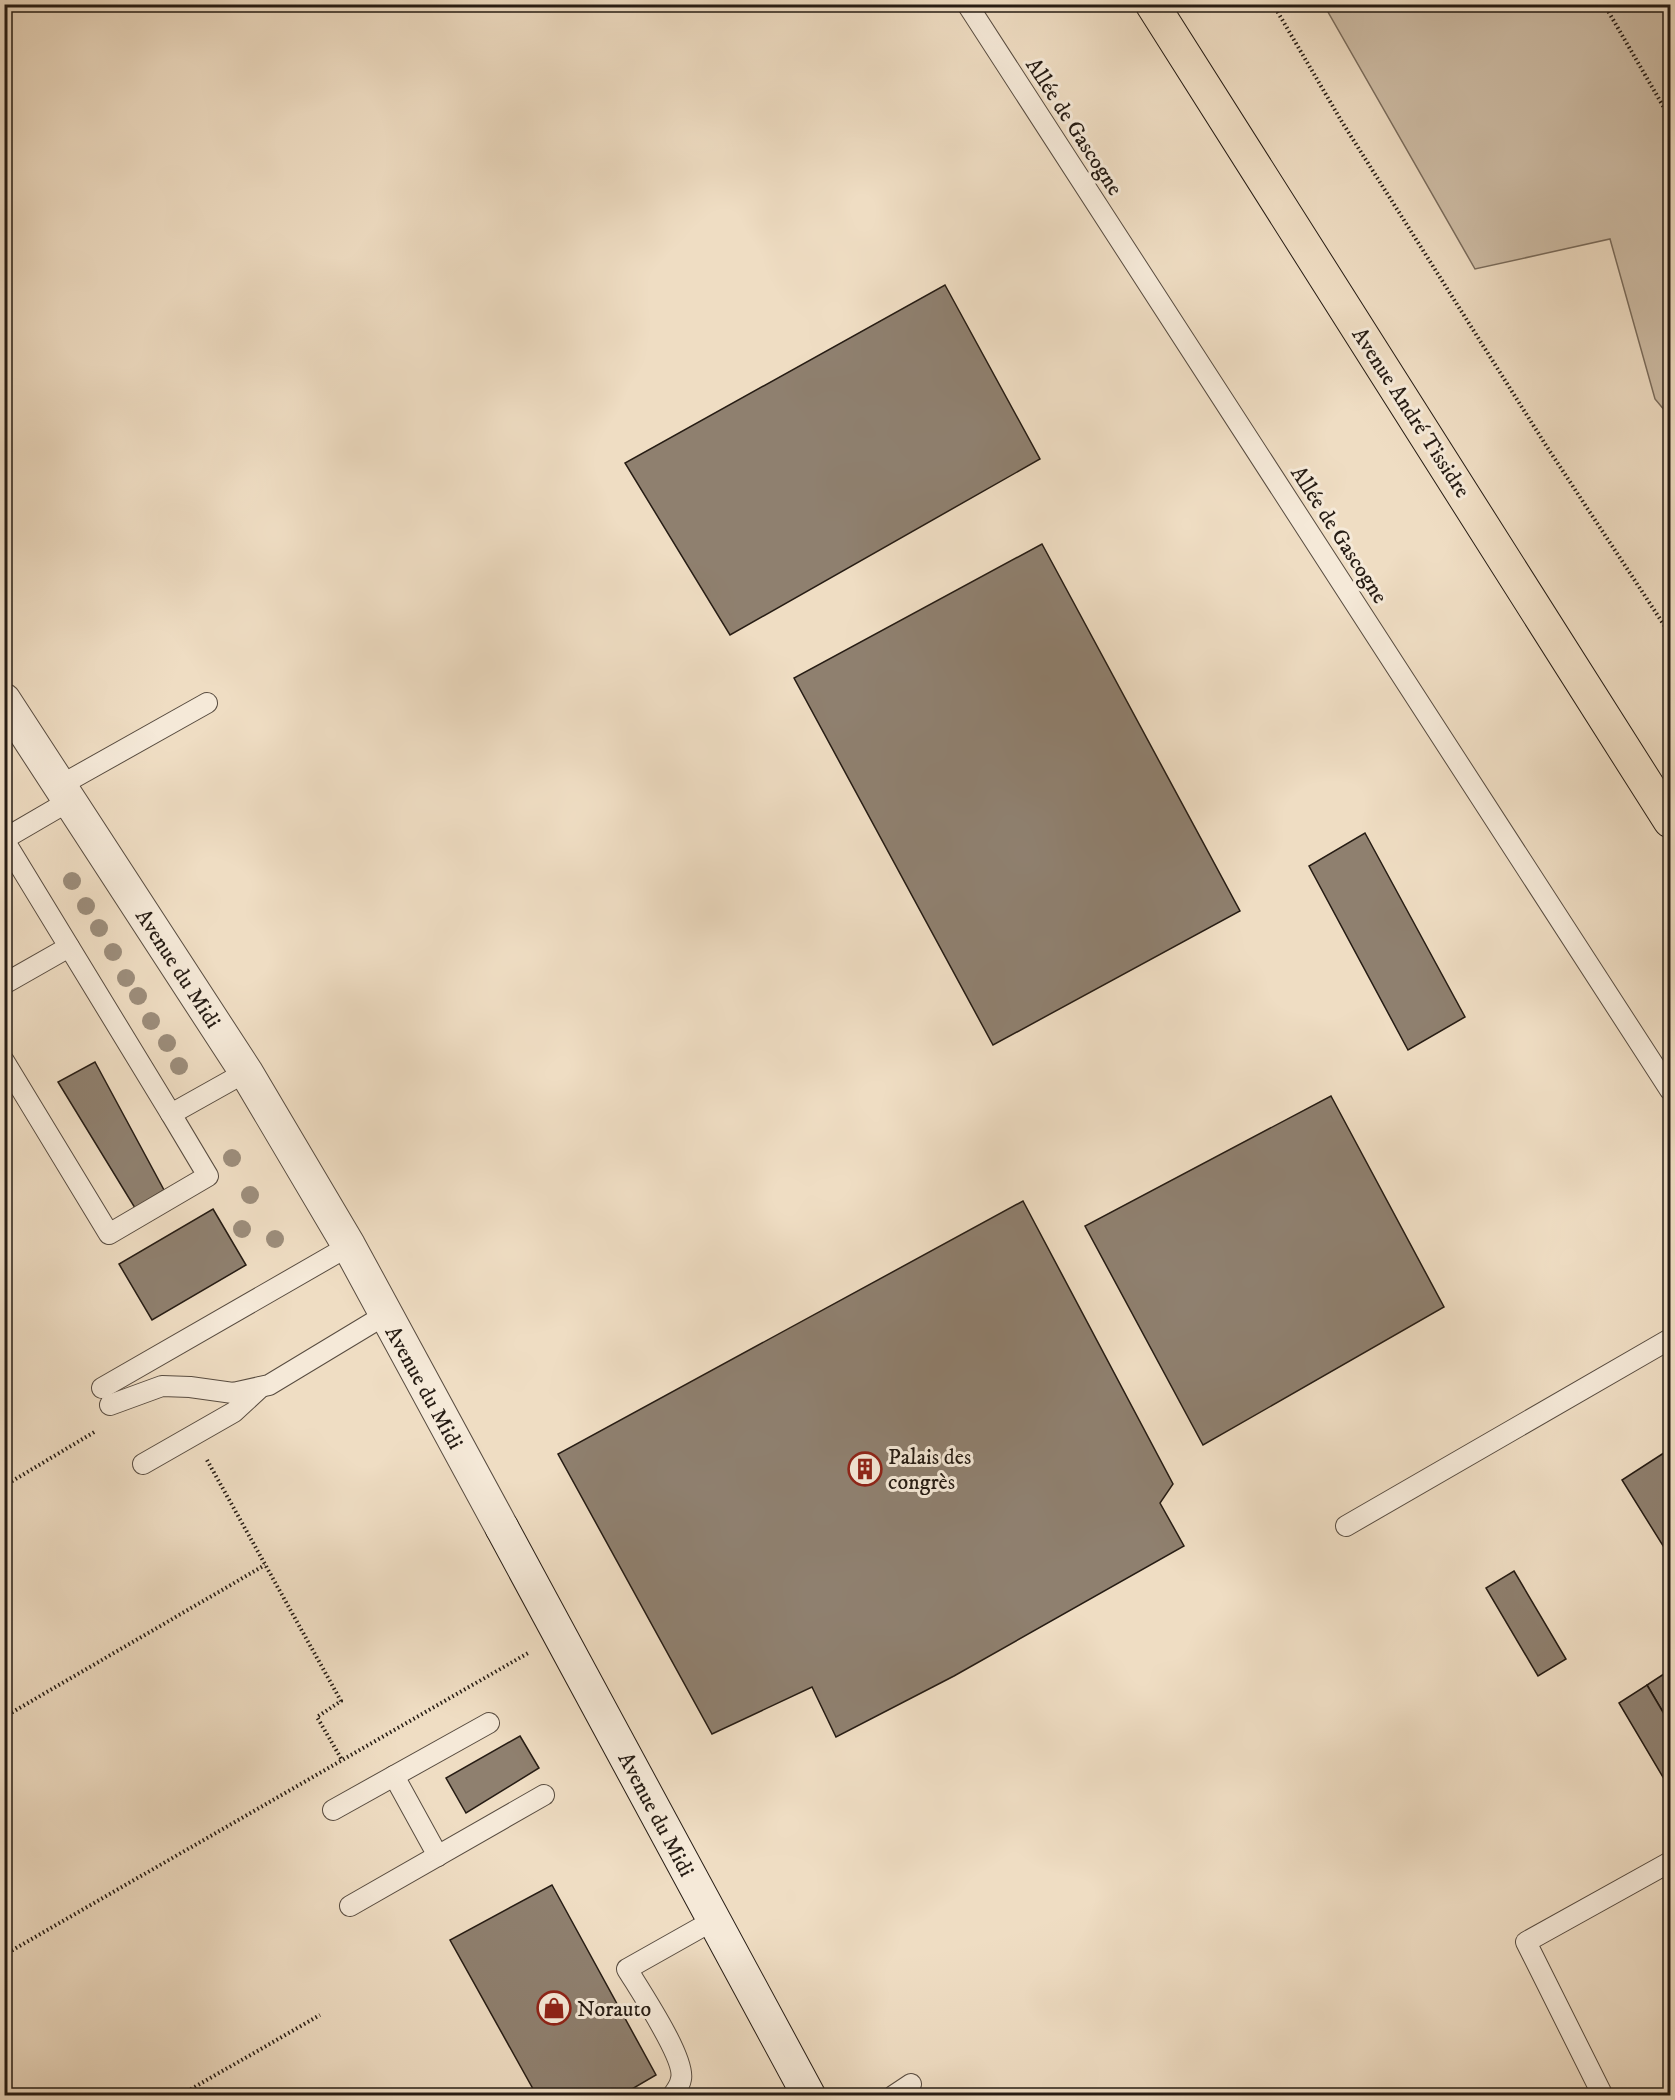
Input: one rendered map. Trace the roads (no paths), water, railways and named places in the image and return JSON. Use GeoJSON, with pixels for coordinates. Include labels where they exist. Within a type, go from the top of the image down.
{"type":"FeatureCollection","features":[{"type":"Feature","properties":{"kind":"main road","name":"Avenue André Tissidre"},"geometry":{"type":"LineString","coordinates":[[1152,4],[1671,820]]}},
{"type":"Feature","properties":{"kind":"main road","name":"Avenue André Tissidre"},"geometry":{"type":"LineString","coordinates":[[1170,4],[1671,783]]}},
{"type":"Feature","properties":{"kind":"street","name":"Avenue du Midi"},"geometry":{"type":"LineString","coordinates":[[4,700],[246,1072],[349,1246],[809,2096]]}},
{"type":"Feature","properties":{"kind":"lane","name":"Allée de Gascogne"},"geometry":{"type":"LineString","coordinates":[[967,4],[1671,1090]]}},
{"type":"Feature","properties":{"kind":"lane"},"geometry":{"type":"LineString","coordinates":[[4,1061],[109,1234],[208,1176],[4,840],[66,793],[207,703]]}},
{"type":"Feature","properties":{"kind":"lane"},"geometry":{"type":"LineString","coordinates":[[4,984],[69,947]]}},
{"type":"Feature","properties":{"kind":"lane"},"geometry":{"type":"LineString","coordinates":[[171,1114],[246,1072]]}},
{"type":"Feature","properties":{"kind":"lane"},"geometry":{"type":"LineString","coordinates":[[349,1246],[106,1396],[162,1386],[233,1393],[269,1385],[385,1316]]}},
{"type":"Feature","properties":{"kind":"lane"},"geometry":{"type":"LineString","coordinates":[[1346,1526],[1671,1339]]}},
{"type":"Feature","properties":{"kind":"lane"},"geometry":{"type":"LineString","coordinates":[[143,1464],[234,1412],[262,1386]]}},
{"type":"Feature","properties":{"kind":"lane"},"geometry":{"type":"LineString","coordinates":[[333,1810],[489,1723]]}},
{"type":"Feature","properties":{"kind":"lane"},"geometry":{"type":"LineString","coordinates":[[394,1776],[438,1856]]}},
{"type":"Feature","properties":{"kind":"lane"},"geometry":{"type":"LineString","coordinates":[[350,1906],[544,1795]]}},
{"type":"Feature","properties":{"kind":"lane"},"geometry":{"type":"LineString","coordinates":[[1603,2096],[1526,1942],[1671,1862]]}},
{"type":"Feature","properties":{"kind":"lane"},"geometry":{"type":"LineString","coordinates":[[672,2096],[682,2078],[680,2067],[671,2044],[627,1969],[714,1920]]}},
{"type":"Feature","properties":{"kind":"lane"},"geometry":{"type":"LineString","coordinates":[[893,2096],[911,2084]]}},
{"type":"Feature","properties":{"kind":"place","name":"Palais des congrès"},"geometry":{"type":"Point","coordinates":[865,1469]}},
{"type":"Feature","properties":{"kind":"place","name":"Norauto"},"geometry":{"type":"Point","coordinates":[554,2008]}}]}
